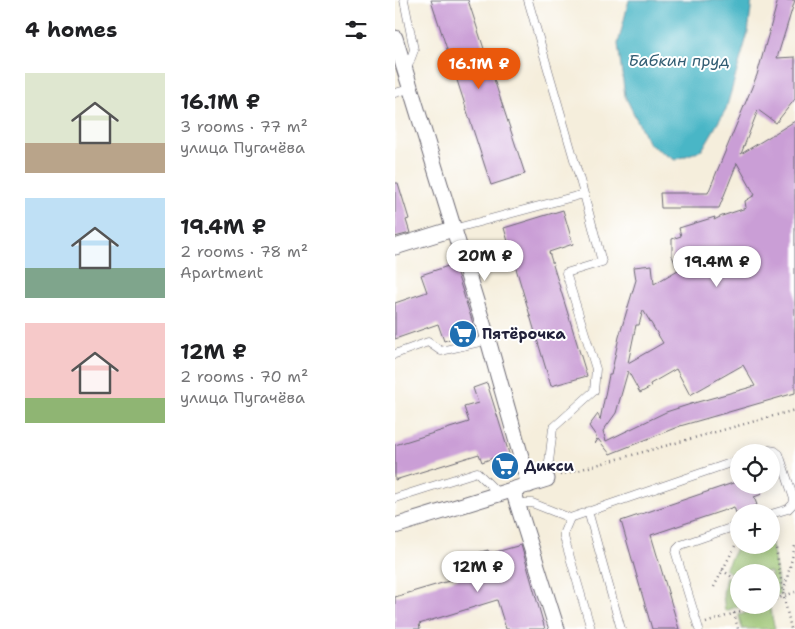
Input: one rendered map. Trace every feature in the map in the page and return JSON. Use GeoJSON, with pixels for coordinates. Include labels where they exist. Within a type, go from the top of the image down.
{"type":"FeatureCollection","features":[{"type":"Feature","properties":{"kind":"street"},"geometry":{"type":"LineString","coordinates":[[395,38],[405,74],[402,91],[453,229],[488,340],[529,485]]}},
{"type":"Feature","properties":{"kind":"street"},"geometry":{"type":"LineString","coordinates":[[395,247],[453,229]]}},
{"type":"Feature","properties":{"kind":"street"},"geometry":{"type":"LineString","coordinates":[[395,526],[510,496],[529,485],[547,479]]}},
{"type":"Feature","properties":{"kind":"street"},"geometry":{"type":"LineString","coordinates":[[510,496],[557,629]]}},
{"type":"Feature","properties":{"kind":"lane"},"geometry":{"type":"LineString","coordinates":[[404,0],[414,50],[405,74]]}},
{"type":"Feature","properties":{"kind":"lane"},"geometry":{"type":"LineString","coordinates":[[528,0],[602,262],[566,273],[596,368],[594,390],[553,428],[547,479]]}},
{"type":"Feature","properties":{"kind":"lane"},"geometry":{"type":"LineString","coordinates":[[453,229],[583,194]]}},
{"type":"Feature","properties":{"kind":"lane"},"geometry":{"type":"LineString","coordinates":[[395,354],[428,342],[441,350],[488,340]]}},
{"type":"Feature","properties":{"kind":"lane"},"geometry":{"type":"LineString","coordinates":[[780,457],[794,498],[793,504],[788,509],[780,511]]}},
{"type":"Feature","properties":{"kind":"lane"},"geometry":{"type":"LineString","coordinates":[[395,498],[477,472],[510,496],[570,518],[730,463]]}},
{"type":"Feature","properties":{"kind":"lane"},"geometry":{"type":"LineString","coordinates":[[588,511],[621,629]]}},
{"type":"Feature","properties":{"kind":"lane"},"geometry":{"type":"LineString","coordinates":[[570,518],[564,532],[564,537],[591,629]]}},
{"type":"Feature","properties":{"kind":"lane"},"geometry":{"type":"LineString","coordinates":[[698,627],[677,549],[681,545],[730,528]]}},
{"type":"Feature","properties":{"kind":"path"},"geometry":{"type":"LineString","coordinates":[[547,479],[795,410]]}},
{"type":"Feature","properties":{"kind":"path"},"geometry":{"type":"LineString","coordinates":[[784,595],[795,546]]}},
{"type":"Feature","properties":{"kind":"path"},"geometry":{"type":"LineString","coordinates":[[714,587],[731,554]]}},
{"type":"Feature","properties":{"kind":"path"},"geometry":{"type":"LineString","coordinates":[[777,554],[791,629]]}},
{"type":"Feature","properties":{"kind":"path"},"geometry":{"type":"LineString","coordinates":[[722,570],[730,576]]}},
{"type":"Feature","properties":{"kind":"path"},"geometry":{"type":"LineString","coordinates":[[780,597],[795,592]]}},
{"type":"Feature","properties":{"kind":"path"},"geometry":{"type":"LineString","coordinates":[[698,627],[731,614]]}},
{"type":"Feature","properties":{"kind":"path"},"geometry":{"type":"LineString","coordinates":[[734,614],[738,629]]}},
{"type":"Feature","properties":{"kind":"green space"},"geometry":{"type":"Polygon","coordinates":[[[733,554],[774,554],[775,564],[730,564],[730,573],[725,569],[733,554]]]}},
{"type":"Feature","properties":{"kind":"green space"},"geometry":{"type":"Polygon","coordinates":[[[726,576],[730,579],[730,609],[725,611],[723,594],[726,576]]]}},
{"type":"Feature","properties":{"kind":"green space"},"geometry":{"type":"Polygon","coordinates":[[[771,614],[775,629],[742,629],[739,615],[771,614]]]}},
{"type":"Feature","properties":{"kind":"water","name":"Бабкин пруд"},"geometry":{"type":"Polygon","coordinates":[[[629,0],[752,0],[748,33],[726,109],[702,150],[675,160],[649,144],[625,96],[618,44],[629,0]]]}},
{"type":"Feature","properties":{"kind":"building"},"geometry":{"type":"Polygon","coordinates":[[[431,0],[468,0],[525,174],[491,185],[431,0]]]}},
{"type":"Feature","properties":{"kind":"building"},"geometry":{"type":"Polygon","coordinates":[[[778,0],[795,0],[777,58],[795,57],[795,99],[776,123],[758,110],[741,154],[795,121],[795,393],[680,426],[610,454],[598,439],[595,444],[596,436],[589,426],[598,414],[600,420],[609,375],[611,375],[619,337],[636,280],[634,267],[652,265],[654,284],[678,270],[672,256],[672,239],[681,236],[679,228],[715,217],[714,220],[746,208],[745,201],[755,195],[737,163],[719,208],[661,208],[660,193],[708,193],[757,75],[778,0]],[[643,310],[639,325],[636,325],[628,363],[663,343],[643,310]],[[743,365],[690,395],[676,369],[650,384],[651,387],[640,393],[628,371],[616,413],[603,431],[606,441],[666,412],[755,386],[743,365]]]}},
{"type":"Feature","properties":{"kind":"building"},"geometry":{"type":"Polygon","coordinates":[[[395,183],[398,183],[409,219],[406,220],[410,233],[395,237],[395,183]]]}},
{"type":"Feature","properties":{"kind":"building"},"geometry":{"type":"Polygon","coordinates":[[[563,210],[573,244],[549,252],[587,376],[551,386],[504,228],[563,210]]]}},
{"type":"Feature","properties":{"kind":"building"},"geometry":{"type":"Polygon","coordinates":[[[454,264],[475,330],[444,341],[438,324],[395,339],[395,303],[427,292],[421,275],[454,264]]]}},
{"type":"Feature","properties":{"kind":"building"},"geometry":{"type":"Polygon","coordinates":[[[487,383],[512,463],[497,468],[493,458],[482,462],[479,454],[395,480],[395,445],[469,422],[464,407],[478,403],[473,388],[487,383]]]}},
{"type":"Feature","properties":{"kind":"building"},"geometry":{"type":"Polygon","coordinates":[[[730,484],[730,494],[762,494],[754,497],[757,504],[730,504],[730,508],[651,535],[679,629],[652,629],[621,521],[730,484]]]}},
{"type":"Feature","properties":{"kind":"building"},"geometry":{"type":"Polygon","coordinates":[[[521,545],[545,629],[506,629],[497,600],[419,624],[420,629],[395,629],[395,597],[469,575],[463,557],[488,550],[489,554],[521,545]]]}},
{"type":"Feature","properties":{"kind":"place","name":"Пятёрочка"},"geometry":{"type":"Point","coordinates":[463,334]}},
{"type":"Feature","properties":{"kind":"place","name":"Дикси"},"geometry":{"type":"Point","coordinates":[505,466]}}]}
